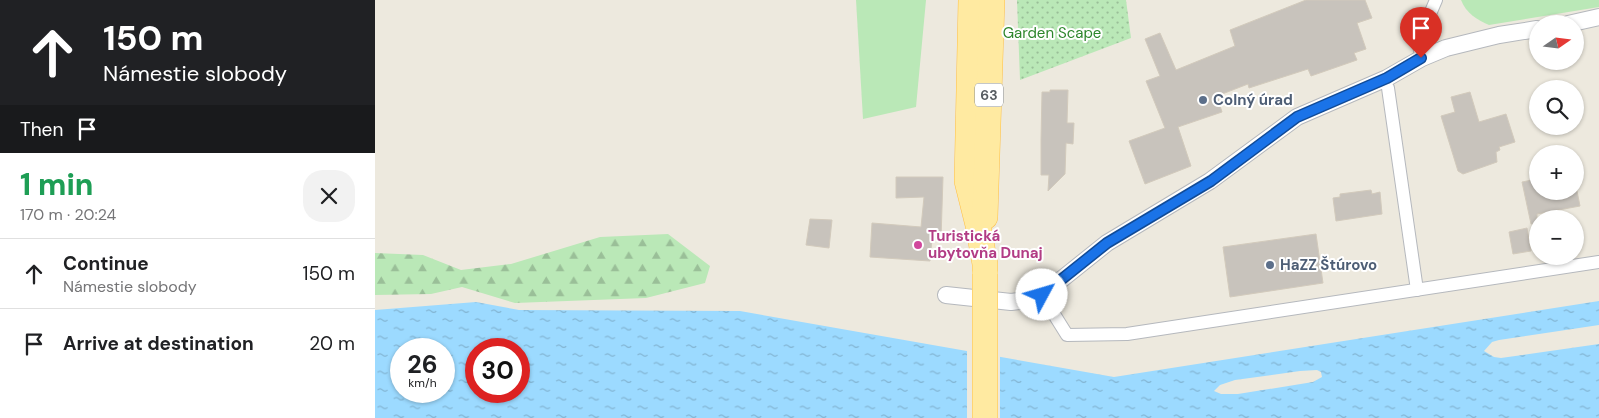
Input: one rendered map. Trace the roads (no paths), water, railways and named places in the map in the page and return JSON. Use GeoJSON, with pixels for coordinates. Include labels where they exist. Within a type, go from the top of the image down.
{"type":"FeatureCollection","features":[{"type":"Feature","properties":{"kind":"main road","name":"63"},"geometry":{"type":"LineString","coordinates":[[971,0],[967,181],[985,269]]}},
{"type":"Feature","properties":{"kind":"main road","name":"63"},"geometry":{"type":"LineString","coordinates":[[985,418],[986,189],[992,0]]}},
{"type":"Feature","properties":{"kind":"street"},"geometry":{"type":"LineString","coordinates":[[1421,58],[1418,42],[1436,0]]}},
{"type":"Feature","properties":{"kind":"street"},"geometry":{"type":"LineString","coordinates":[[1584,20],[1599,17]]}},
{"type":"Feature","properties":{"kind":"street"},"geometry":{"type":"LineString","coordinates":[[946,295],[1011,302],[1028,300],[1042,295],[1107,243],[1211,181],[1297,117],[1388,83],[1421,58],[1467,42],[1529,30]]}},
{"type":"Feature","properties":{"kind":"street"},"geometry":{"type":"LineString","coordinates":[[1388,83],[1417,290]]}},
{"type":"Feature","properties":{"kind":"street"},"geometry":{"type":"LineString","coordinates":[[1042,295],[1067,335],[1127,334],[1599,262]]}},
{"type":"Feature","properties":{"kind":"water"},"geometry":{"type":"Polygon","coordinates":[[[1599,301],[1599,418],[375,418],[375,310],[476,302],[519,310],[740,311],[1114,377],[1599,301]]]}},
{"type":"Feature","properties":{"kind":"place","name":"Colný úrad"},"geometry":{"type":"Point","coordinates":[1203,100]}},
{"type":"Feature","properties":{"kind":"place","name":"Turistická ubytovňa Dunaj"},"geometry":{"type":"Point","coordinates":[918,245]}},
{"type":"Feature","properties":{"kind":"place","name":"HaZZ Štúrovo"},"geometry":{"type":"Point","coordinates":[1270,265]}},
{"type":"Feature","properties":{"kind":"park label","name":"Garden Scape"},"geometry":{"type":"Point","coordinates":[1052,33]}}]}
